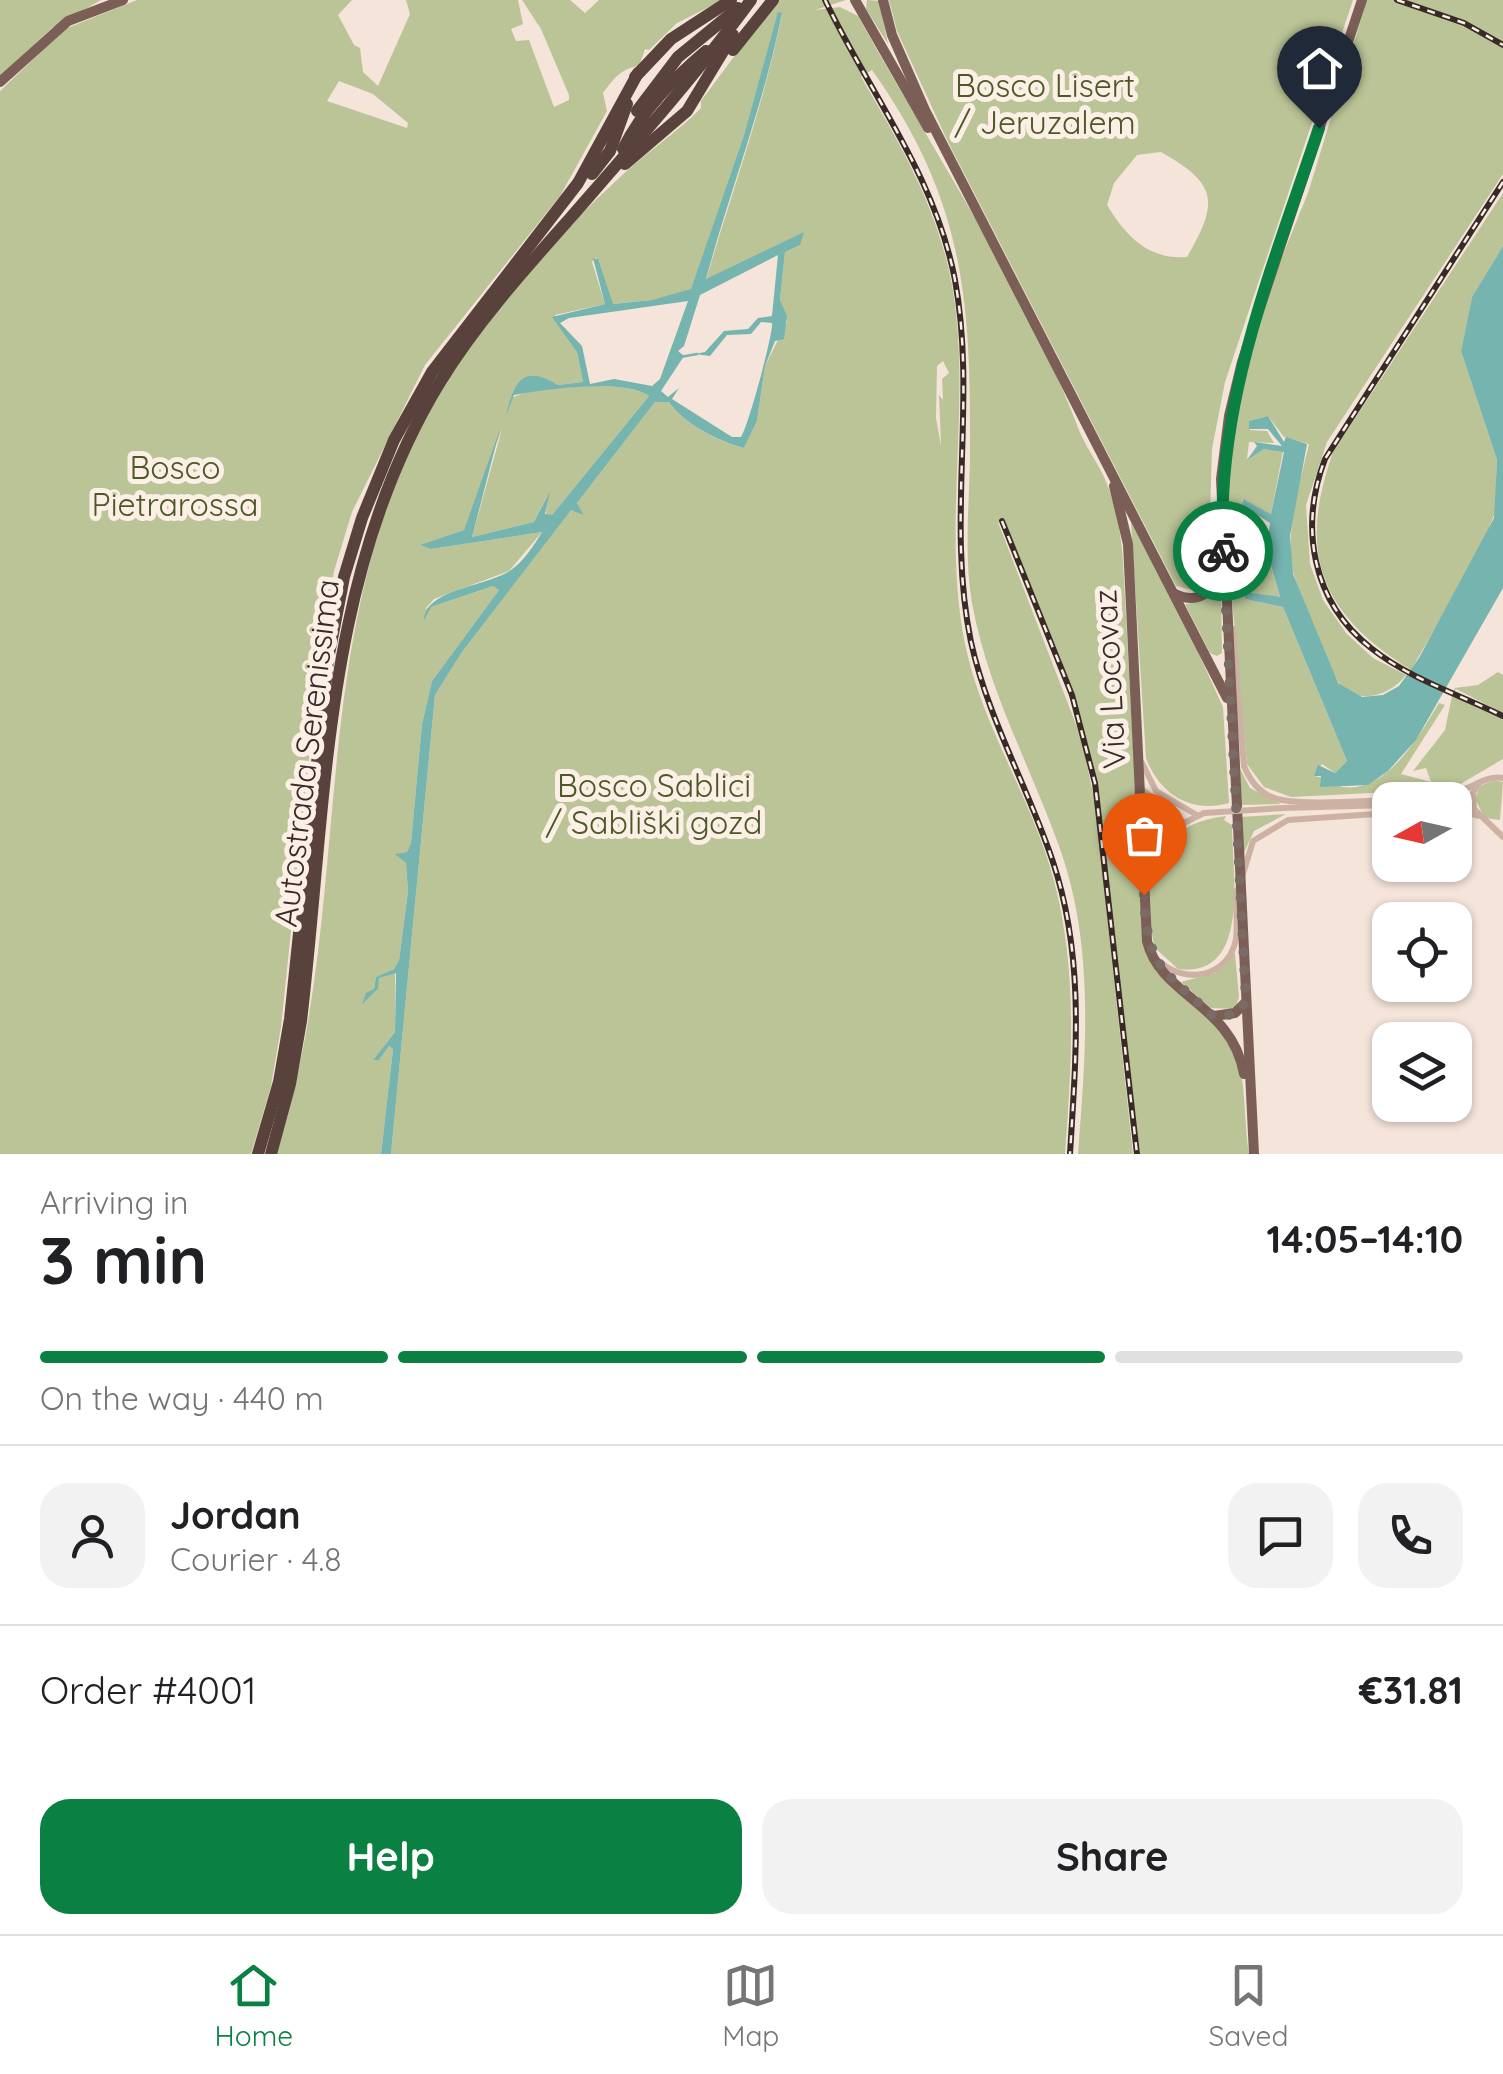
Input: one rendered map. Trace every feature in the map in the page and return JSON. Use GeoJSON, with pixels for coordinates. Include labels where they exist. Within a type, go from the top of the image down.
{"type":"FeatureCollection","features":[{"type":"Feature","properties":{"kind":"highway","name":"Autostrada Serenissima"},"geometry":{"type":"LineString","coordinates":[[258,1154],[288,1035],[328,659],[352,548],[394,440],[432,372],[595,157],[638,73],[671,39],[730,0]]}},
{"type":"Feature","properties":{"kind":"highway"},"geometry":{"type":"LineString","coordinates":[[596,188],[619,153],[634,115],[666,72],[750,0]]}},
{"type":"Feature","properties":{"kind":"highway"},"geometry":{"type":"LineString","coordinates":[[596,188],[687,111],[750,0]]}},
{"type":"Feature","properties":{"kind":"highway"},"geometry":{"type":"LineString","coordinates":[[693,92],[750,0]]}},
{"type":"Feature","properties":{"kind":"highway"},"geometry":{"type":"LineString","coordinates":[[596,188],[750,0]]}},
{"type":"Feature","properties":{"kind":"highway"},"geometry":{"type":"LineString","coordinates":[[596,188],[710,74],[773,0]]}},
{"type":"Feature","properties":{"kind":"highway","name":"Autostrada Serenissima"},"geometry":{"type":"LineString","coordinates":[[271,1154],[290,1084],[301,1021],[343,641],[373,522],[405,444],[441,380],[496,303],[596,188]]}},
{"type":"Feature","properties":{"kind":"main road"},"geometry":{"type":"LineString","coordinates":[[0,82],[68,21],[123,0]]}},
{"type":"Feature","properties":{"kind":"main road","name":"Via Locovaz"},"geometry":{"type":"LineString","coordinates":[[855,0],[958,175]]}},
{"type":"Feature","properties":{"kind":"main road","name":"Via Locovaz"},"geometry":{"type":"LineString","coordinates":[[883,0],[908,75],[1230,704]]}},
{"type":"Feature","properties":{"kind":"main road"},"geometry":{"type":"LineString","coordinates":[[1254,1154],[1221,479],[1237,378],[1362,0]]}},
{"type":"Feature","properties":{"kind":"main road","name":"Via Locovaz"},"geometry":{"type":"LineString","coordinates":[[1098,448],[1119,503],[1128,544],[1149,951],[1166,973],[1213,1016],[1240,1051],[1252,1116]]}},
{"type":"Feature","properties":{"kind":"main road"},"geometry":{"type":"LineString","coordinates":[[1174,594],[1190,599],[1204,596],[1216,584],[1224,561]]}},
{"type":"Feature","properties":{"kind":"main road"},"geometry":{"type":"LineString","coordinates":[[1213,1016],[1235,1013],[1246,1002]]}},
{"type":"Feature","properties":{"kind":"street"},"geometry":{"type":"LineString","coordinates":[[1225,588],[1235,644],[1241,750],[1250,778],[1258,788],[1283,800],[1372,796]]}},
{"type":"Feature","properties":{"kind":"street"},"geometry":{"type":"LineString","coordinates":[[1139,754],[1156,791],[1200,814]]}},
{"type":"Feature","properties":{"kind":"street"},"geometry":{"type":"LineString","coordinates":[[1472,785],[1500,775]]}},
{"type":"Feature","properties":{"kind":"street"},"geometry":{"type":"LineString","coordinates":[[1478,816],[1472,801],[1482,781]]}},
{"type":"Feature","properties":{"kind":"street"},"geometry":{"type":"LineString","coordinates":[[1143,873],[1168,831],[1200,814],[1372,806]]}},
{"type":"Feature","properties":{"kind":"street"},"geometry":{"type":"LineString","coordinates":[[1240,890],[1253,841],[1268,828],[1313,816],[1372,814]]}},
{"type":"Feature","properties":{"kind":"street"},"geometry":{"type":"LineString","coordinates":[[1472,814],[1503,836]]}},
{"type":"Feature","properties":{"kind":"street"},"geometry":{"type":"LineString","coordinates":[[1488,823],[1503,822]]}},
{"type":"Feature","properties":{"kind":"street"},"geometry":{"type":"LineString","coordinates":[[1150,858],[1151,945],[1164,965],[1188,976],[1215,970],[1233,947],[1239,876]]}},
{"type":"Feature","properties":{"kind":"green space"},"geometry":{"type":"Polygon","coordinates":[[[0,0],[101,0],[52,28],[0,76],[0,0]]]}},
{"type":"Feature","properties":{"kind":"green space","name":"Bosco Pietrarossa"},"geometry":{"type":"Polygon","coordinates":[[[137,0],[352,0],[338,15],[354,45],[360,48],[363,72],[378,86],[410,14],[406,0],[518,0],[523,24],[511,29],[516,41],[529,40],[554,107],[569,100],[569,95],[541,29],[522,0],[570,0],[585,13],[599,0],[723,0],[677,23],[649,50],[645,49],[639,66],[618,75],[603,93],[607,111],[560,196],[425,365],[352,512],[334,571],[316,691],[281,1027],[271,1086],[251,1154],[0,1154],[0,91],[65,29],[137,0]],[[339,81],[327,101],[407,128],[408,123],[373,94],[339,81]]]}},
{"type":"Feature","properties":{"kind":"green space","name":"Bosco Sablici / Sabliški gozd"},"geometry":{"type":"Polygon","coordinates":[[[776,0],[846,0],[815,10],[840,7],[858,16],[1003,268],[1109,489],[1123,561],[1144,948],[1163,977],[1217,1024],[1236,1053],[1242,1075],[1249,1154],[1140,1154],[1094,768],[1061,659],[1004,520],[998,522],[1082,740],[1095,804],[1133,1154],[1078,1154],[1085,998],[1078,922],[1059,846],[988,666],[972,603],[968,549],[968,351],[957,256],[945,210],[927,165],[872,70],[861,77],[922,190],[951,280],[959,354],[959,603],[973,674],[1044,847],[1061,911],[1071,1015],[1065,1154],[391,1154],[435,695],[462,652],[571,509],[584,515],[577,503],[655,402],[669,402],[702,431],[744,448],[757,421],[765,366],[787,322],[780,300],[785,252],[800,245],[798,237],[706,280],[766,81],[782,14],[779,12],[744,135],[691,290],[652,300],[612,304],[596,257],[592,262],[605,304],[555,315],[577,352],[583,382],[558,385],[530,377],[519,383],[512,398],[540,390],[582,386],[623,388],[649,396],[552,515],[546,517],[547,496],[534,522],[472,537],[502,429],[464,530],[421,545],[431,549],[542,532],[509,571],[434,599],[425,609],[493,586],[499,590],[432,681],[422,724],[411,843],[407,852],[397,854],[406,863],[408,892],[399,960],[394,969],[376,977],[374,989],[362,1003],[376,991],[379,978],[395,972],[395,1032],[373,1060],[379,1060],[389,1046],[393,1049],[381,1154],[276,1154],[302,1055],[318,955],[350,657],[371,560],[404,463],[454,369],[509,294],[595,201],[701,108],[701,101],[776,0]],[[943,361],[937,366],[936,418],[941,446],[939,395],[943,400],[942,379],[949,373],[943,361]]]}},
{"type":"Feature","properties":{"kind":"green space"},"geometry":{"type":"Polygon","coordinates":[[[867,0],[879,1],[888,44],[866,9],[867,0]]]}},
{"type":"Feature","properties":{"kind":"green space","name":"Bosco Lisert / Jeruzalem"},"geometry":{"type":"Polygon","coordinates":[[[889,0],[1353,0],[1225,382],[1212,449],[1208,581],[1196,591],[1176,586],[947,140],[897,31],[889,0]],[[1161,152],[1137,155],[1114,183],[1107,205],[1140,244],[1161,255],[1187,257],[1208,208],[1203,185],[1180,163],[1161,152]]]}},
{"type":"Feature","properties":{"kind":"green space"},"geometry":{"type":"Polygon","coordinates":[[[1367,0],[1503,0],[1503,174],[1327,442],[1306,505],[1310,564],[1323,600],[1346,633],[1373,658],[1406,675],[1383,693],[1355,694],[1339,683],[1299,591],[1292,567],[1292,521],[1309,444],[1284,437],[1268,416],[1249,421],[1250,430],[1267,431],[1274,443],[1249,442],[1247,459],[1264,449],[1283,451],[1271,514],[1242,499],[1243,561],[1255,552],[1268,555],[1280,598],[1246,592],[1245,599],[1283,607],[1347,761],[1335,773],[1322,764],[1314,776],[1343,787],[1374,781],[1401,759],[1439,703],[1445,705],[1401,774],[1431,782],[1372,782],[1372,793],[1291,797],[1264,787],[1247,764],[1225,490],[1231,418],[1271,284],[1308,193],[1367,0]]]}},
{"type":"Feature","properties":{"kind":"green space"},"geometry":{"type":"Polygon","coordinates":[[[1503,193],[1503,246],[1472,297],[1461,351],[1497,460],[1495,513],[1479,552],[1411,670],[1355,626],[1324,578],[1317,521],[1322,488],[1333,452],[1503,193]]]}},
{"type":"Feature","properties":{"kind":"green space"},"geometry":{"type":"Polygon","coordinates":[[[1131,522],[1174,600],[1223,707],[1229,803],[1201,806],[1178,798],[1159,781],[1146,758],[1131,522]]]}},
{"type":"Feature","properties":{"kind":"green space"},"geometry":{"type":"Polygon","coordinates":[[[1221,588],[1222,653],[1217,656],[1210,653],[1185,604],[1199,602],[1221,588]]]}},
{"type":"Feature","properties":{"kind":"green space"},"geometry":{"type":"Polygon","coordinates":[[[1498,672],[1503,675],[1503,713],[1456,689],[1453,694],[1503,719],[1503,759],[1464,782],[1431,782],[1426,768],[1413,771],[1445,730],[1453,691],[1455,688],[1478,685],[1498,672]]]}},
{"type":"Feature","properties":{"kind":"green space"},"geometry":{"type":"Polygon","coordinates":[[[1238,765],[1250,788],[1281,804],[1239,805],[1238,765]]]}},
{"type":"Feature","properties":{"kind":"green space"},"geometry":{"type":"Polygon","coordinates":[[[1494,780],[1503,782],[1500,820],[1485,818],[1475,799],[1480,786],[1494,780]]]}},
{"type":"Feature","properties":{"kind":"green space"},"geometry":{"type":"Polygon","coordinates":[[[1144,787],[1178,815],[1148,846],[1146,846],[1144,787]]]}},
{"type":"Feature","properties":{"kind":"green space"},"geometry":{"type":"Polygon","coordinates":[[[1286,814],[1254,831],[1243,855],[1240,817],[1286,814]]]}},
{"type":"Feature","properties":{"kind":"green space"},"geometry":{"type":"Polygon","coordinates":[[[1226,816],[1224,820],[1232,825],[1234,893],[1228,940],[1218,957],[1202,968],[1178,969],[1155,948],[1149,901],[1151,880],[1167,844],[1181,831],[1226,816]]]}},
{"type":"Feature","properties":{"kind":"green space"},"geometry":{"type":"Polygon","coordinates":[[[1235,953],[1239,997],[1235,1009],[1211,1008],[1181,982],[1215,973],[1235,953]]]}},
{"type":"Feature","properties":{"kind":"water"},"geometry":{"type":"Polygon","coordinates":[[[778,12],[782,13],[766,80],[706,279],[804,232],[800,245],[785,252],[780,300],[787,316],[784,339],[775,341],[765,366],[757,421],[744,448],[703,431],[669,402],[655,402],[577,503],[584,515],[571,510],[462,652],[435,695],[391,1154],[381,1154],[393,1049],[389,1046],[379,1060],[373,1060],[395,1032],[396,973],[379,978],[378,989],[362,1004],[366,993],[374,989],[376,977],[394,969],[399,960],[408,892],[406,863],[395,854],[407,852],[411,843],[422,724],[432,681],[499,590],[493,586],[431,607],[424,620],[427,610],[445,595],[511,570],[542,532],[431,549],[420,545],[464,530],[500,429],[472,537],[534,522],[550,491],[545,514],[552,515],[649,396],[622,387],[545,390],[514,395],[506,416],[517,385],[528,376],[558,385],[583,382],[577,352],[552,317],[605,304],[593,258],[598,259],[613,304],[652,300],[691,289],[744,135],[778,12]],[[778,255],[700,295],[684,346],[678,351],[684,356],[661,391],[668,397],[679,388],[672,399],[732,437],[741,437],[744,430],[772,323],[761,322],[751,334],[727,335],[710,356],[695,354],[705,352],[724,331],[748,329],[758,318],[772,316],[778,255]],[[688,301],[569,318],[560,323],[582,346],[590,384],[614,379],[652,386],[660,379],[688,301]]]}},
{"type":"Feature","properties":{"kind":"water"},"geometry":{"type":"Polygon","coordinates":[[[1503,246],[1503,588],[1416,740],[1388,771],[1368,785],[1320,787],[1321,776],[1314,776],[1318,765],[1335,773],[1347,761],[1283,607],[1245,599],[1245,592],[1280,597],[1268,555],[1255,552],[1244,561],[1242,504],[1243,499],[1271,514],[1284,452],[1264,449],[1247,460],[1257,446],[1254,442],[1282,446],[1268,429],[1249,429],[1249,421],[1268,416],[1284,442],[1286,437],[1307,444],[1290,536],[1293,574],[1338,683],[1362,697],[1383,695],[1399,686],[1419,658],[1494,518],[1497,460],[1461,351],[1472,297],[1503,246]],[[1256,514],[1251,516],[1249,535],[1267,547],[1270,523],[1256,514]]]}},
{"type":"Feature","properties":{"kind":"waterway"},"geometry":{"type":"LineString","coordinates":[[680,357],[697,354]]}},
{"type":"Feature","properties":{"kind":"railway"},"geometry":{"type":"LineString","coordinates":[[825,0],[917,170],[946,242],[955,280],[963,370],[964,597],[978,670],[1053,862],[1070,934],[1076,1007],[1070,1154]]}},
{"type":"Feature","properties":{"kind":"railway"},"geometry":{"type":"LineString","coordinates":[[1397,0],[1464,23],[1503,45]]}},
{"type":"Feature","properties":{"kind":"railway"},"geometry":{"type":"LineString","coordinates":[[1503,182],[1325,459],[1313,511],[1316,562],[1335,609],[1351,629],[1401,668],[1503,716]]}},
{"type":"Feature","properties":{"kind":"railway"},"geometry":{"type":"LineString","coordinates":[[1002,521],[1072,695],[1095,783],[1137,1154]]}},
{"type":"Feature","properties":{"kind":"way so far"},"geometry":{"type":"LineString","coordinates":[[1144,895],[1147,941],[1154,960],[1213,1016],[1235,1013],[1246,1002],[1223,551]]}},
{"type":"Feature","properties":{"kind":"route"},"geometry":{"type":"LineString","coordinates":[[1223,551],[1221,479],[1228,416],[1319,128]]}}]}
